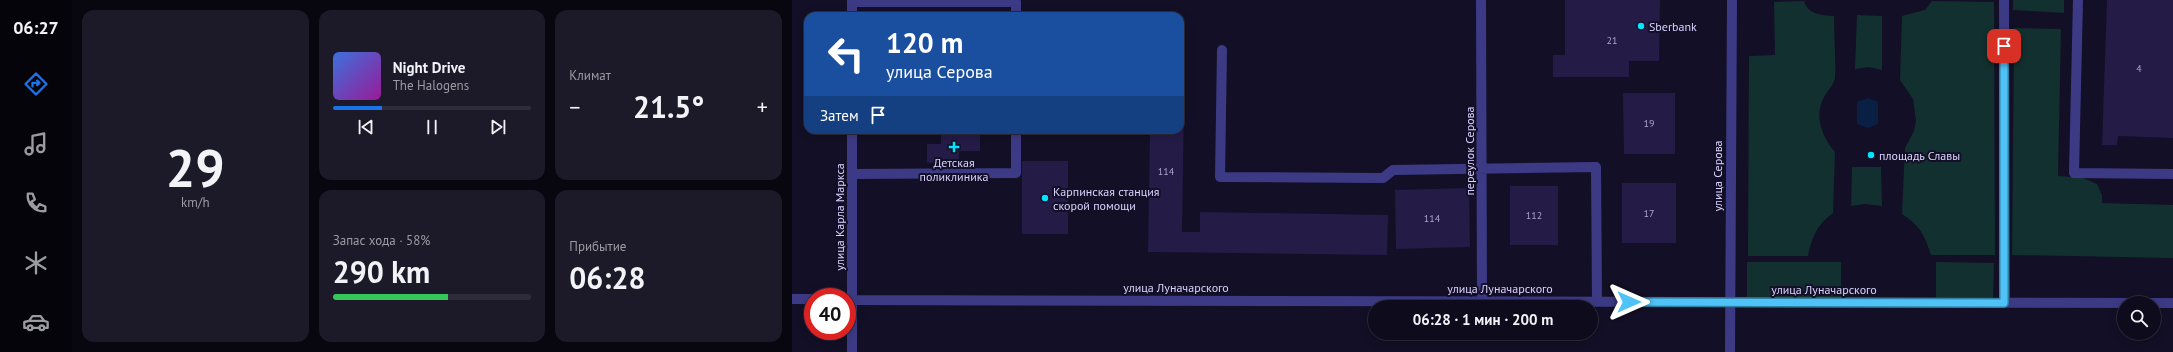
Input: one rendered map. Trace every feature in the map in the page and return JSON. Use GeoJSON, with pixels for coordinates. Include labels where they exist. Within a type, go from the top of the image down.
{"type":"FeatureCollection","features":[{"type":"Feature","properties":{"kind":"street","name":"переулок Серова"},"geometry":{"type":"LineString","coordinates":[[1481,0],[1482,300]]}},
{"type":"Feature","properties":{"kind":"street","name":"улица Серова"},"geometry":{"type":"LineString","coordinates":[[1730,352],[1732,0]]}},
{"type":"Feature","properties":{"kind":"street"},"geometry":{"type":"LineString","coordinates":[[2004,0],[2004,303]]}},
{"type":"Feature","properties":{"kind":"street"},"geometry":{"type":"LineString","coordinates":[[2078,0],[2074,173],[2173,174]]}},
{"type":"Feature","properties":{"kind":"street"},"geometry":{"type":"LineString","coordinates":[[852,12],[852,1],[1016,2],[1016,12]]}},
{"type":"Feature","properties":{"kind":"street"},"geometry":{"type":"LineString","coordinates":[[1222,50],[1220,177],[1383,178],[1393,170],[1596,167],[1597,300]]}},
{"type":"Feature","properties":{"kind":"street","name":"улица Карла Маркса"},"geometry":{"type":"LineString","coordinates":[[850,288],[852,134]]}},
{"type":"Feature","properties":{"kind":"street"},"geometry":{"type":"LineString","coordinates":[[852,174],[1016,173],[1016,134]]}},
{"type":"Feature","properties":{"kind":"street"},"geometry":{"type":"LineString","coordinates":[[792,299],[804,299]]}},
{"type":"Feature","properties":{"kind":"street","name":"улица Луначарского"},"geometry":{"type":"LineString","coordinates":[[856,300],[1368,301]]}},
{"type":"Feature","properties":{"kind":"street","name":"улица Луначарского"},"geometry":{"type":"LineString","coordinates":[[1598,302],[2117,303]]}},
{"type":"Feature","properties":{"kind":"street","name":"улица Луначарского"},"geometry":{"type":"LineString","coordinates":[[2161,303],[2173,303]]}},
{"type":"Feature","properties":{"kind":"street","name":"улица Карла Маркса"},"geometry":{"type":"LineString","coordinates":[[852,340],[852,352]]}},
{"type":"Feature","properties":{"kind":"green space"},"geometry":{"type":"Polygon","coordinates":[[[2013,0],[2064,0],[2064,13],[2013,10],[2013,0]]]}},
{"type":"Feature","properties":{"kind":"green space"},"geometry":{"type":"Polygon","coordinates":[[[1804,1],[1806,6],[1812,12],[1820,15],[1834,16],[1835,78],[1823,99],[1819,113],[1821,127],[1835,152],[1833,213],[1823,222],[1816,232],[1811,243],[1808,256],[1748,256],[1749,56],[1775,55],[1774,2],[1804,1]]]}},
{"type":"Feature","properties":{"kind":"green space"},"geometry":{"type":"Polygon","coordinates":[[[1932,1],[1994,2],[1995,255],[1931,255],[1918,227],[1902,214],[1905,148],[1914,131],[1916,120],[1913,99],[1900,80],[1902,16],[1925,10],[1932,1]]]}},
{"type":"Feature","properties":{"kind":"green space"},"geometry":{"type":"Polygon","coordinates":[[[1857,15],[1882,16],[1882,70],[1869,67],[1855,69],[1857,15]]]}},
{"type":"Feature","properties":{"kind":"green space"},"geometry":{"type":"Polygon","coordinates":[[[2014,28],[2061,29],[2058,176],[2083,178],[2097,184],[2102,195],[2102,203],[2173,205],[2173,258],[2012,255],[2014,28]]]}},
{"type":"Feature","properties":{"kind":"green space"},"geometry":{"type":"Polygon","coordinates":[[[1852,167],[1881,167],[1882,206],[1865,204],[1851,206],[1852,167]]]}},
{"type":"Feature","properties":{"kind":"green space"},"geometry":{"type":"Polygon","coordinates":[[[1747,262],[1841,262],[1841,299],[1747,299],[1747,262]]]}},
{"type":"Feature","properties":{"kind":"green space"},"geometry":{"type":"Polygon","coordinates":[[[1936,262],[1994,263],[1993,301],[1936,300],[1936,262]]]}},
{"type":"Feature","properties":{"kind":"water"},"geometry":{"type":"Polygon","coordinates":[[[1868,98],[1878,102],[1878,124],[1868,128],[1857,124],[1857,102],[1868,98]]]}},
{"type":"Feature","properties":{"kind":"building"},"geometry":{"type":"Polygon","coordinates":[[[1565,0],[1660,0],[1659,61],[1629,61],[1629,77],[1553,77],[1553,55],[1565,55],[1565,0]]]}},
{"type":"Feature","properties":{"kind":"building"},"geometry":{"type":"Polygon","coordinates":[[[2107,0],[2173,0],[2173,138],[2118,136],[2117,145],[2102,145],[2107,0]]]}},
{"type":"Feature","properties":{"kind":"building"},"geometry":{"type":"Polygon","coordinates":[[[1184,39],[1185,39],[1184,103],[1184,39]]]}},
{"type":"Feature","properties":{"kind":"building"},"geometry":{"type":"Polygon","coordinates":[[[1623,93],[1675,93],[1675,154],[1624,154],[1623,93]]]}},
{"type":"Feature","properties":{"kind":"building","name":"Детская поликлиника"},"geometry":{"type":"Polygon","coordinates":[[[941,134],[980,134],[980,151],[959,151],[959,162],[927,163],[927,144],[941,144],[941,134]]]}},
{"type":"Feature","properties":{"kind":"building"},"geometry":{"type":"Polygon","coordinates":[[[1150,134],[1184,134],[1182,232],[1200,232],[1200,212],[1388,215],[1387,255],[1148,252],[1150,134]]]}},
{"type":"Feature","properties":{"kind":"building","name":"Карпинская станция скорой помощи"},"geometry":{"type":"Polygon","coordinates":[[[1022,161],[1068,161],[1068,234],[1022,234],[1022,161]]]}},
{"type":"Feature","properties":{"kind":"building"},"geometry":{"type":"Polygon","coordinates":[[[1622,183],[1676,183],[1676,243],[1622,243],[1622,183]]]}},
{"type":"Feature","properties":{"kind":"building"},"geometry":{"type":"Polygon","coordinates":[[[1510,186],[1558,186],[1558,245],[1510,245],[1510,186]]]}},
{"type":"Feature","properties":{"kind":"building"},"geometry":{"type":"Polygon","coordinates":[[[1469,188],[1470,247],[1396,249],[1395,190],[1469,188]]]}},
{"type":"Feature","properties":{"kind":"place","name":"Sberbank"},"geometry":{"type":"Point","coordinates":[1641,26]}},
{"type":"Feature","properties":{"kind":"place","name":"Детская поликлиника"},"geometry":{"type":"Point","coordinates":[954,147]}},
{"type":"Feature","properties":{"kind":"place","name":"площадь Славы"},"geometry":{"type":"Point","coordinates":[1871,155]}},
{"type":"Feature","properties":{"kind":"place","name":"Карпинская станция скорой помощи"},"geometry":{"type":"Point","coordinates":[1045,198]}},
{"type":"Feature","properties":{"kind":"route"},"geometry":{"type":"LineString","coordinates":[[1629,302],[2004,303],[2004,46]]}}]}
